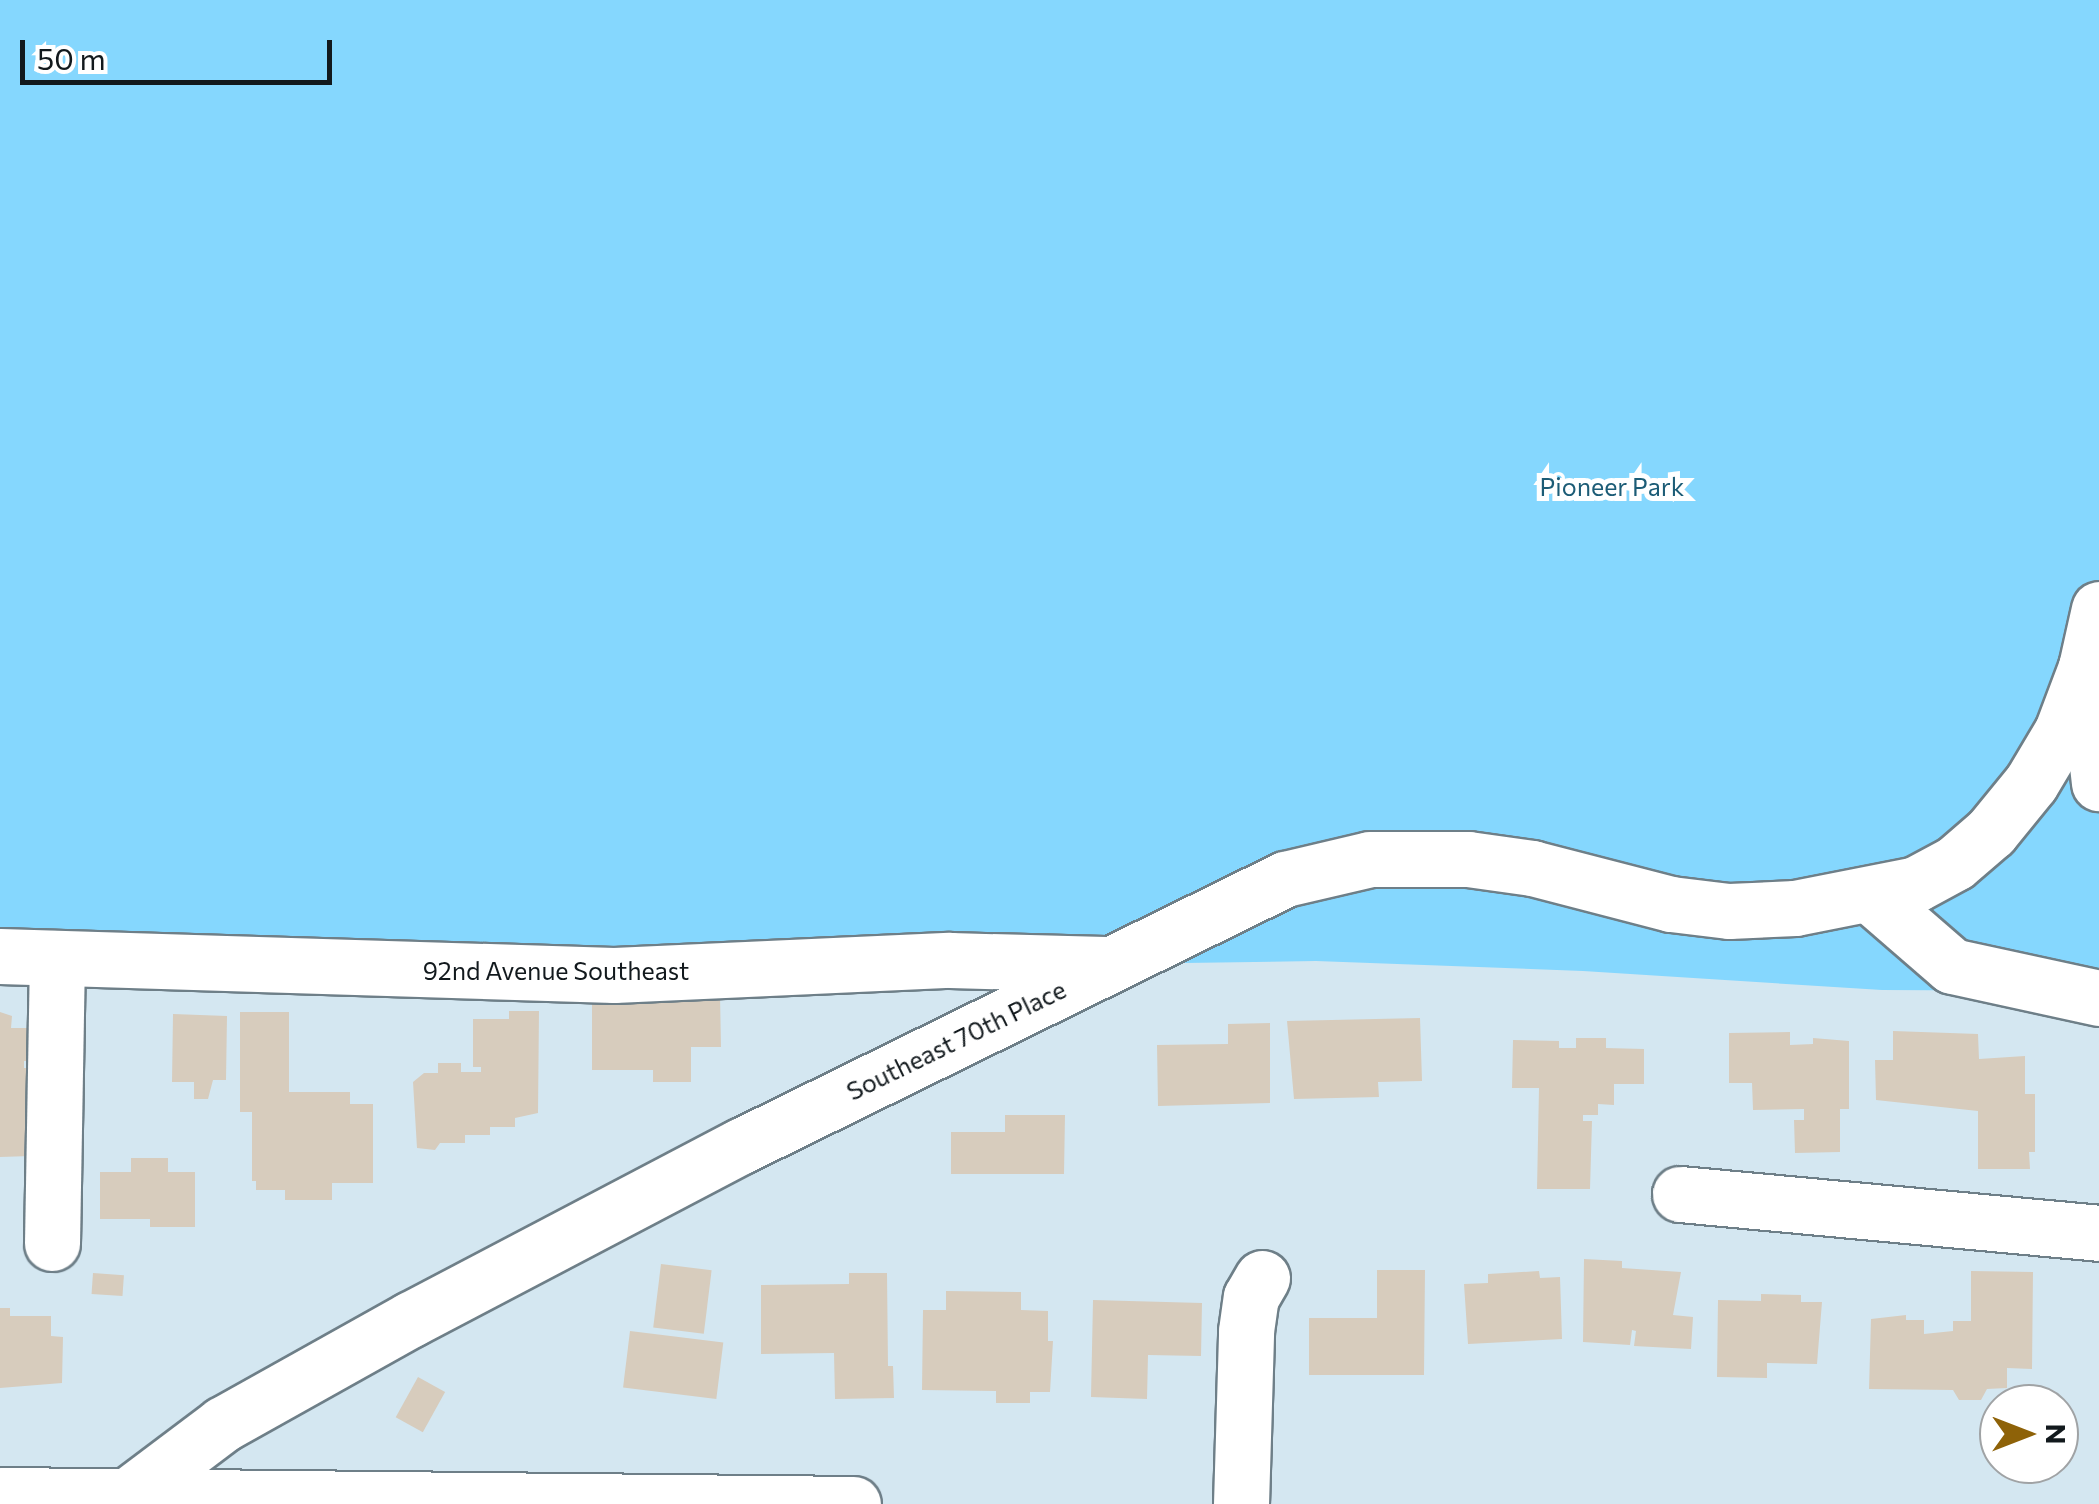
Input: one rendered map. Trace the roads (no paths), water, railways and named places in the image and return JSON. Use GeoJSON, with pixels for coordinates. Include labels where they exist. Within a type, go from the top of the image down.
{"type":"FeatureCollection","features":[{"type":"Feature","properties":{"kind":"street"},"geometry":{"type":"LineString","coordinates":[[2099,609],[2086,667],[2099,783]]}},
{"type":"Feature","properties":{"kind":"street","name":"Southeast 70th Place"},"geometry":{"type":"LineString","coordinates":[[120,1500],[223,1424],[412,1319],[740,1146],[1285,879],[1370,859],[1419,856],[1532,868],[1671,904],[1730,911],[1794,908],[1916,884],[1955,863],[1991,832],[2031,783],[2062,730],[2086,667]]}},
{"type":"Feature","properties":{"kind":"street"},"geometry":{"type":"LineString","coordinates":[[1870,895],[1952,966],[2099,998]]}},
{"type":"Feature","properties":{"kind":"street","name":"92nd Avenue Southeast"},"geometry":{"type":"LineString","coordinates":[[0,956],[614,974],[950,960],[1113,964]]}},
{"type":"Feature","properties":{"kind":"street"},"geometry":{"type":"LineString","coordinates":[[52,1243],[56,958]]}},
{"type":"Feature","properties":{"kind":"street"},"geometry":{"type":"LineString","coordinates":[[1680,1194],[2099,1233]]}},
{"type":"Feature","properties":{"kind":"street"},"geometry":{"type":"LineString","coordinates":[[1241,1504],[1246,1331],[1251,1298],[1262,1278]]}},
{"type":"Feature","properties":{"kind":"street"},"geometry":{"type":"LineString","coordinates":[[0,1496],[853,1504]]}},
{"type":"Feature","properties":{"kind":"park label","name":"Pioneer Park"},"geometry":{"type":"Point","coordinates":[1612,486]}}]}
